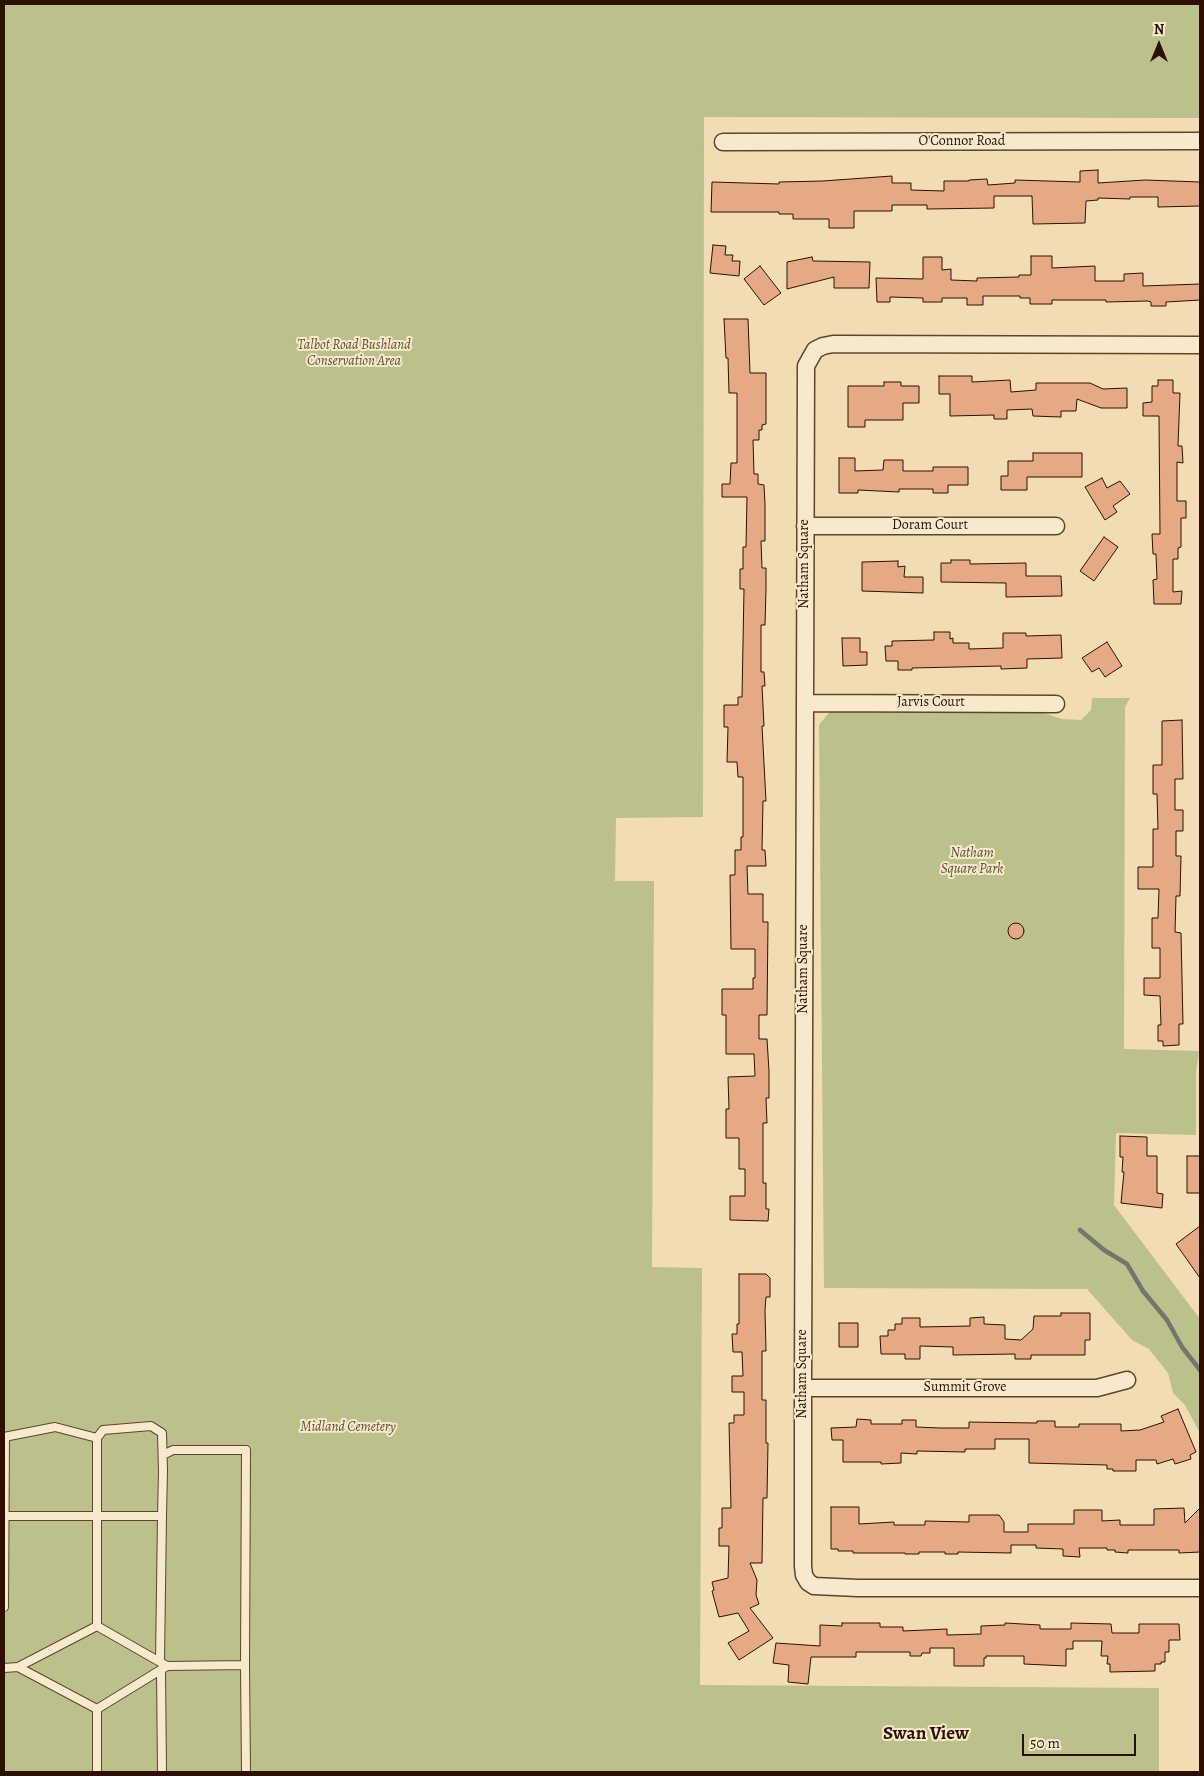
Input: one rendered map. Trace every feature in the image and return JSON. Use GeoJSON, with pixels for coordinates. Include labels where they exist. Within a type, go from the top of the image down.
{"type":"FeatureCollection","features":[{"type":"Feature","properties":{"kind":"street","name":"O'Connor Road"},"geometry":{"type":"LineString","coordinates":[[723,142],[1200,141]]}},
{"type":"Feature","properties":{"kind":"street","name":"Natham Square"},"geometry":{"type":"LineString","coordinates":[[1200,345],[833,344],[816,350],[806,366],[802,1388],[802,1566],[804,1576],[814,1586],[858,1588],[1200,1588]]}},
{"type":"Feature","properties":{"kind":"street","name":"Doram Court"},"geometry":{"type":"LineString","coordinates":[[805,526],[1056,526]]}},
{"type":"Feature","properties":{"kind":"street","name":"Jarvis Court"},"geometry":{"type":"LineString","coordinates":[[805,703],[1056,704]]}},
{"type":"Feature","properties":{"kind":"street","name":"Summit Grove"},"geometry":{"type":"LineString","coordinates":[[802,1388],[1097,1388],[1127,1380]]}},
{"type":"Feature","properties":{"kind":"lane"},"geometry":{"type":"LineString","coordinates":[[97,1626],[97,1438],[103,1430],[151,1426],[162,1433],[163,1455],[162,1772]]}},
{"type":"Feature","properties":{"kind":"lane"},"geometry":{"type":"LineString","coordinates":[[4,1607],[4,1437],[54,1427],[97,1438]]}},
{"type":"Feature","properties":{"kind":"lane"},"geometry":{"type":"LineString","coordinates":[[163,1455],[173,1450],[246,1450],[246,1772]]}},
{"type":"Feature","properties":{"kind":"lane"},"geometry":{"type":"LineString","coordinates":[[4,1516],[162,1516]]}},
{"type":"Feature","properties":{"kind":"lane"},"geometry":{"type":"LineString","coordinates":[[97,1626],[163,1666],[245,1665]]}},
{"type":"Feature","properties":{"kind":"lane"},"geometry":{"type":"LineString","coordinates":[[4,1668],[18,1667],[97,1626]]}},
{"type":"Feature","properties":{"kind":"lane"},"geometry":{"type":"LineString","coordinates":[[97,1709],[163,1666]]}},
{"type":"Feature","properties":{"kind":"lane"},"geometry":{"type":"LineString","coordinates":[[18,1667],[97,1709]]}},
{"type":"Feature","properties":{"kind":"lane"},"geometry":{"type":"LineString","coordinates":[[97,1709],[97,1772]]}},
{"type":"Feature","properties":{"kind":"green space"},"geometry":{"type":"Polygon","coordinates":[[[4,4],[1200,4],[1200,118],[704,117],[703,817],[616,818],[615,881],[654,881],[652,1267],[702,1268],[700,1685],[1159,1688],[1159,1772],[4,1772],[4,4]]]}},
{"type":"Feature","properties":{"kind":"green space","name":"Natham Square Park"},"geometry":{"type":"Polygon","coordinates":[[[1092,698],[1130,698],[1125,707],[1124,1049],[1199,1051],[1196,1072],[1196,1135],[1116,1133],[1114,1205],[1200,1319],[1200,1433],[1185,1405],[1173,1393],[1168,1373],[1149,1349],[1132,1340],[1087,1289],[824,1288],[819,725],[832,709],[1032,709],[1062,719],[1081,720],[1091,710],[1092,698]]]}},
{"type":"Feature","properties":{"kind":"building"},"geometry":{"type":"Polygon","coordinates":[[[1098,170],[1098,183],[1145,180],[1200,182],[1200,206],[1158,207],[1158,197],[1130,197],[1130,199],[1098,198],[1098,200],[1086,201],[1085,223],[1033,224],[1032,196],[994,196],[994,208],[927,209],[927,205],[892,205],[892,211],[854,211],[854,228],[829,228],[829,219],[793,219],[793,214],[779,214],[779,212],[711,212],[712,182],[779,184],[779,182],[892,176],[892,183],[911,183],[911,190],[944,191],[944,181],[987,179],[988,185],[1015,183],[1015,180],[1080,182],[1080,171],[1098,170]]]}},
{"type":"Feature","properties":{"kind":"building"},"geometry":{"type":"Polygon","coordinates":[[[713,245],[726,246],[725,255],[733,255],[732,261],[740,261],[739,276],[710,273],[713,245]]]}},
{"type":"Feature","properties":{"kind":"building"},"geometry":{"type":"Polygon","coordinates":[[[1031,256],[1052,256],[1052,268],[1095,266],[1095,281],[1124,281],[1124,274],[1143,273],[1143,286],[1200,284],[1200,300],[1166,302],[1166,306],[1151,306],[1151,302],[1148,301],[1106,302],[1106,300],[1052,300],[1052,304],[1030,304],[1030,298],[1020,298],[1020,296],[983,296],[983,305],[967,305],[967,298],[942,298],[942,302],[923,302],[923,298],[890,297],[890,302],[877,302],[876,278],[923,279],[923,257],[942,257],[942,270],[951,269],[951,280],[977,281],[977,278],[1031,275],[1031,256]]]}},
{"type":"Feature","properties":{"kind":"building"},"geometry":{"type":"Polygon","coordinates":[[[812,257],[813,261],[870,262],[869,288],[834,288],[834,277],[787,289],[787,262],[812,257]]]}},
{"type":"Feature","properties":{"kind":"building"},"geometry":{"type":"Polygon","coordinates":[[[760,266],[781,293],[764,305],[744,279],[760,266]]]}},
{"type":"Feature","properties":{"kind":"building"},"geometry":{"type":"Polygon","coordinates":[[[724,319],[748,319],[750,373],[766,373],[766,424],[762,425],[762,430],[759,430],[759,440],[753,440],[754,474],[758,474],[758,484],[764,485],[765,504],[765,541],[761,541],[762,568],[766,568],[766,589],[765,625],[761,625],[761,672],[764,672],[765,686],[762,686],[764,726],[762,726],[766,801],[763,801],[762,850],[765,850],[766,866],[747,866],[748,894],[763,894],[763,922],[768,922],[767,1015],[759,1015],[759,1039],[767,1039],[769,1071],[769,1098],[766,1098],[767,1123],[763,1123],[763,1183],[766,1183],[766,1209],[769,1209],[768,1221],[730,1220],[730,1196],[745,1196],[745,1169],[739,1169],[739,1138],[726,1138],[726,1109],[729,1109],[728,1077],[755,1076],[754,1054],[726,1054],[726,1015],[722,1015],[722,989],[753,989],[755,949],[731,949],[730,875],[735,875],[735,850],[741,850],[741,837],[743,837],[743,777],[738,777],[737,762],[727,762],[728,727],[724,727],[724,705],[738,705],[738,697],[742,697],[744,589],[740,589],[740,569],[743,569],[743,547],[746,547],[747,497],[722,497],[722,484],[730,484],[731,463],[737,463],[737,393],[729,393],[724,319]]]}},
{"type":"Feature","properties":{"kind":"building"},"geometry":{"type":"Polygon","coordinates":[[[939,376],[972,376],[972,382],[1010,380],[1011,392],[1036,390],[1036,383],[1090,383],[1103,389],[1127,388],[1127,408],[1101,408],[1077,399],[1076,411],[1061,411],[1061,417],[1033,416],[1032,409],[1007,410],[1007,419],[994,419],[994,415],[950,416],[950,394],[939,394],[939,376]]]}},
{"type":"Feature","properties":{"kind":"building"},"geometry":{"type":"Polygon","coordinates":[[[1158,380],[1173,380],[1173,393],[1180,393],[1178,446],[1182,446],[1183,463],[1177,462],[1177,501],[1186,501],[1186,518],[1181,518],[1181,547],[1178,548],[1178,559],[1173,559],[1173,592],[1182,591],[1181,604],[1154,604],[1153,580],[1157,579],[1156,554],[1153,554],[1152,534],[1160,534],[1159,416],[1143,416],[1143,403],[1152,402],[1152,386],[1158,386],[1158,380]]]}},
{"type":"Feature","properties":{"kind":"building"},"geometry":{"type":"Polygon","coordinates":[[[884,382],[901,382],[901,386],[919,386],[919,403],[903,403],[903,420],[865,420],[865,427],[848,427],[848,386],[884,386],[884,382]]]}},
{"type":"Feature","properties":{"kind":"building"},"geometry":{"type":"Polygon","coordinates":[[[1033,453],[1082,453],[1082,477],[1027,477],[1027,490],[1001,490],[1001,476],[1008,476],[1008,461],[1033,461],[1033,453]]]}},
{"type":"Feature","properties":{"kind":"building"},"geometry":{"type":"Polygon","coordinates":[[[839,458],[855,458],[855,471],[883,470],[884,460],[903,460],[903,471],[933,471],[933,467],[968,467],[968,485],[948,485],[948,493],[933,493],[933,489],[899,489],[899,492],[858,490],[858,493],[839,493],[839,458]]]}},
{"type":"Feature","properties":{"kind":"building"},"geometry":{"type":"Polygon","coordinates":[[[1102,478],[1107,488],[1120,481],[1130,494],[1113,506],[1117,512],[1105,520],[1085,487],[1102,478]]]}},
{"type":"Feature","properties":{"kind":"building"},"geometry":{"type":"Polygon","coordinates":[[[1104,537],[1118,547],[1094,581],[1080,571],[1104,537]]]}},
{"type":"Feature","properties":{"kind":"building"},"geometry":{"type":"Polygon","coordinates":[[[951,560],[970,560],[970,564],[1026,563],[1026,576],[1061,576],[1062,596],[1006,597],[1006,583],[941,582],[941,563],[951,563],[951,560]]]}},
{"type":"Feature","properties":{"kind":"building"},"geometry":{"type":"Polygon","coordinates":[[[898,561],[898,567],[905,566],[904,577],[923,577],[923,593],[862,591],[862,562],[898,561]]]}},
{"type":"Feature","properties":{"kind":"building"},"geometry":{"type":"Polygon","coordinates":[[[934,632],[950,632],[950,639],[953,638],[953,643],[969,643],[969,649],[1003,648],[1003,633],[1026,633],[1026,636],[1061,635],[1062,658],[1027,659],[1027,668],[1001,669],[1001,666],[898,670],[898,661],[886,661],[885,646],[892,646],[892,641],[934,640],[934,632]]]}},
{"type":"Feature","properties":{"kind":"building"},"geometry":{"type":"Polygon","coordinates":[[[842,638],[860,638],[860,652],[867,652],[867,665],[843,666],[842,638]]]}},
{"type":"Feature","properties":{"kind":"building"},"geometry":{"type":"Polygon","coordinates":[[[1107,642],[1122,666],[1105,677],[1099,668],[1092,672],[1082,658],[1107,642]]]}},
{"type":"Feature","properties":{"kind":"building"},"geometry":{"type":"Polygon","coordinates":[[[1182,720],[1183,779],[1175,779],[1175,810],[1183,810],[1183,831],[1176,831],[1176,856],[1181,856],[1180,896],[1176,896],[1175,932],[1181,933],[1183,1024],[1179,1024],[1179,1045],[1163,1046],[1163,1041],[1158,1041],[1158,1025],[1161,1025],[1160,996],[1144,995],[1144,978],[1160,978],[1160,948],[1152,948],[1152,918],[1158,918],[1159,889],[1138,889],[1138,867],[1153,867],[1153,829],[1158,829],[1157,794],[1153,794],[1153,765],[1162,765],[1162,721],[1182,720]]]}},
{"type":"Feature","properties":{"kind":"building"},"geometry":{"type":"Polygon","coordinates":[[[1013,923],[1019,923],[1024,928],[1022,937],[1013,939],[1008,934],[1008,928],[1013,923]]]}},
{"type":"Feature","properties":{"kind":"building"},"geometry":{"type":"Polygon","coordinates":[[[1120,1136],[1147,1137],[1147,1156],[1157,1156],[1157,1193],[1163,1194],[1162,1208],[1121,1203],[1124,1172],[1122,1172],[1123,1157],[1120,1157],[1120,1136]]]}},
{"type":"Feature","properties":{"kind":"building"},"geometry":{"type":"Polygon","coordinates":[[[1187,1156],[1200,1156],[1200,1193],[1187,1193],[1187,1156]]]}},
{"type":"Feature","properties":{"kind":"building"},"geometry":{"type":"Polygon","coordinates":[[[1200,1226],[1200,1278],[1176,1244],[1200,1226]]]}},
{"type":"Feature","properties":{"kind":"building"},"geometry":{"type":"Polygon","coordinates":[[[739,1274],[766,1274],[770,1278],[770,1297],[766,1297],[765,1310],[766,1351],[762,1351],[762,1400],[766,1400],[766,1443],[768,1443],[767,1498],[763,1498],[762,1563],[750,1563],[757,1580],[756,1595],[759,1604],[750,1608],[773,1638],[739,1660],[728,1643],[749,1631],[738,1613],[719,1617],[712,1591],[714,1590],[712,1582],[728,1578],[729,1546],[719,1546],[719,1528],[722,1528],[722,1508],[731,1508],[729,1423],[734,1423],[734,1415],[744,1415],[744,1392],[732,1392],[732,1376],[743,1376],[742,1352],[733,1352],[732,1334],[737,1334],[737,1324],[739,1324],[739,1274]]]}},
{"type":"Feature","properties":{"kind":"building"},"geometry":{"type":"Polygon","coordinates":[[[1061,1313],[1090,1313],[1090,1340],[1085,1340],[1085,1355],[1031,1355],[1031,1359],[1015,1359],[1015,1354],[953,1355],[953,1347],[920,1346],[920,1359],[905,1359],[905,1354],[881,1354],[880,1336],[888,1336],[888,1330],[895,1330],[895,1324],[902,1324],[902,1318],[920,1318],[920,1327],[970,1326],[970,1318],[984,1317],[984,1324],[1005,1325],[1005,1339],[1021,1340],[1033,1329],[1034,1316],[1061,1316],[1061,1313]]]}},
{"type":"Feature","properties":{"kind":"building"},"geometry":{"type":"Polygon","coordinates":[[[839,1323],[858,1323],[858,1347],[839,1347],[839,1323]]]}},
{"type":"Feature","properties":{"kind":"building"},"geometry":{"type":"Polygon","coordinates":[[[1178,1409],[1196,1452],[1190,1455],[1191,1459],[1175,1464],[1173,1459],[1157,1464],[1156,1460],[1136,1460],[1136,1471],[1113,1471],[1113,1469],[1107,1469],[1107,1465],[1029,1463],[1029,1439],[995,1439],[995,1449],[965,1449],[965,1452],[917,1451],[917,1454],[901,1453],[901,1463],[843,1462],[843,1440],[832,1440],[831,1428],[856,1427],[857,1419],[871,1420],[871,1424],[902,1424],[902,1420],[916,1420],[916,1427],[940,1428],[969,1428],[969,1422],[1037,1423],[1037,1421],[1055,1421],[1055,1427],[1079,1427],[1079,1424],[1121,1424],[1121,1431],[1140,1430],[1164,1422],[1161,1416],[1178,1409]]]}},
{"type":"Feature","properties":{"kind":"building"},"geometry":{"type":"Polygon","coordinates":[[[831,1507],[859,1507],[859,1524],[894,1522],[894,1525],[925,1525],[925,1521],[969,1522],[969,1515],[999,1515],[1004,1522],[1004,1532],[1028,1532],[1028,1524],[1074,1524],[1074,1510],[1102,1510],[1102,1521],[1120,1520],[1120,1525],[1154,1525],[1154,1509],[1184,1508],[1185,1523],[1200,1508],[1200,1552],[1179,1553],[1179,1550],[1128,1550],[1128,1553],[1115,1552],[1115,1550],[1107,1550],[1107,1548],[1079,1548],[1080,1557],[1063,1556],[1063,1549],[1036,1548],[1036,1545],[1011,1545],[1011,1553],[853,1553],[853,1551],[831,1549],[831,1507]]]}},
{"type":"Feature","properties":{"kind":"building"},"geometry":{"type":"Polygon","coordinates":[[[842,1623],[880,1623],[880,1627],[903,1627],[903,1631],[947,1629],[947,1635],[981,1634],[981,1626],[1005,1625],[1005,1623],[1040,1625],[1040,1629],[1071,1629],[1071,1623],[1111,1624],[1112,1633],[1139,1633],[1139,1624],[1179,1624],[1180,1640],[1169,1640],[1169,1652],[1165,1652],[1165,1662],[1155,1664],[1155,1671],[1110,1672],[1110,1664],[1107,1664],[1108,1656],[1101,1656],[1102,1641],[1073,1641],[1073,1649],[1066,1649],[1066,1666],[1024,1664],[1024,1656],[986,1656],[984,1658],[984,1666],[954,1666],[954,1648],[930,1648],[930,1653],[922,1653],[921,1656],[910,1656],[910,1652],[856,1652],[856,1657],[811,1657],[808,1684],[788,1682],[789,1665],[773,1663],[776,1643],[820,1646],[820,1625],[842,1626],[842,1623]]]}},
{"type":"Feature","properties":{"kind":"waterway"},"geometry":{"type":"LineString","coordinates":[[1080,1230],[1104,1250],[1127,1264],[1143,1291],[1167,1320],[1182,1347],[1200,1370]]}},
{"type":"Feature","properties":{"kind":"district","name":"Swan View"},"geometry":{"type":"Point","coordinates":[926,1734]}},
{"type":"Feature","properties":{"kind":"park label","name":"Talbot Road Bushland Conservation Area"},"geometry":{"type":"Point","coordinates":[354,354]}},
{"type":"Feature","properties":{"kind":"park label","name":"Midland Cemetery"},"geometry":{"type":"Point","coordinates":[348,1428]}}]}
